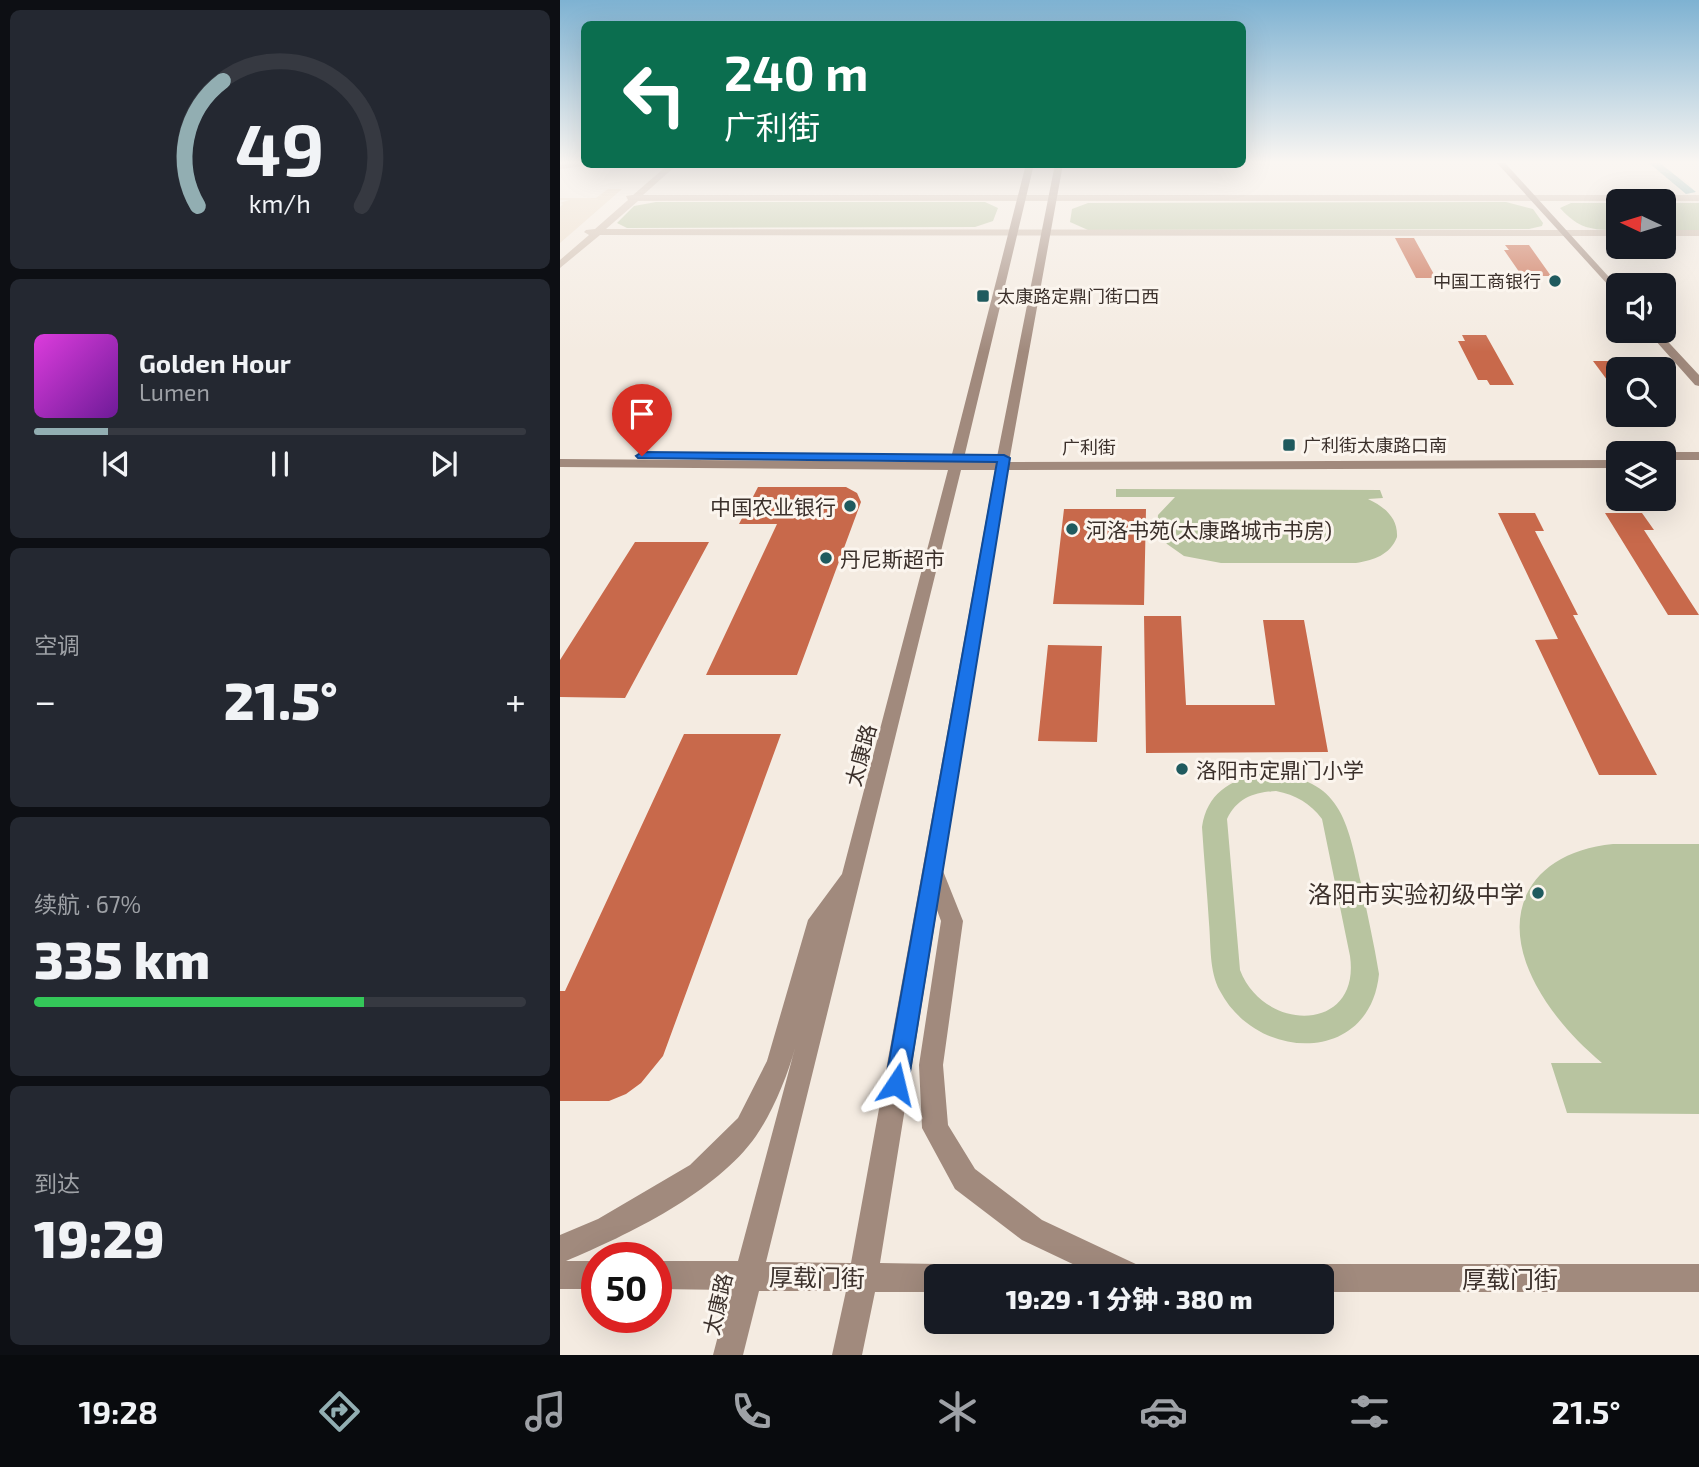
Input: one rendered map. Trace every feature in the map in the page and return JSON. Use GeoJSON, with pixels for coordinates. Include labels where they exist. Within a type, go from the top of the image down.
{"type":"FeatureCollection","features":[{"type":"Feature","properties":{"kind":"main road","name":"太康路"},"geometry":{"type":"LineString","coordinates":[[728,1355],[1016,226]]}},
{"type":"Feature","properties":{"kind":"main road"},"geometry":{"type":"LineString","coordinates":[[847,1355],[863,1278],[1003,462],[1049,226]]}},
{"type":"Feature","properties":{"kind":"main road"},"geometry":{"type":"LineString","coordinates":[[1561,226],[1606,279]]}},
{"type":"Feature","properties":{"kind":"main road"},"geometry":{"type":"LineString","coordinates":[[1567,233],[1608,273]]}},
{"type":"Feature","properties":{"kind":"main road"},"geometry":{"type":"LineString","coordinates":[[1663,343],[1699,382]]}},
{"type":"Feature","properties":{"kind":"main road"},"geometry":{"type":"LineString","coordinates":[[1674,343],[1699,369]]}},
{"type":"Feature","properties":{"kind":"main road","name":"广利街"},"geometry":{"type":"LineString","coordinates":[[560,455],[956,462]]}},
{"type":"Feature","properties":{"kind":"main road","name":"广利街"},"geometry":{"type":"LineString","coordinates":[[1003,462],[1606,456]]}},
{"type":"Feature","properties":{"kind":"main road"},"geometry":{"type":"LineString","coordinates":[[1676,456],[1699,456]]}},
{"type":"Feature","properties":{"kind":"main road","name":"广利街"},"geometry":{"type":"LineString","coordinates":[[560,463],[1606,464]]}},
{"type":"Feature","properties":{"kind":"main road"},"geometry":{"type":"LineString","coordinates":[[1676,464],[1699,464]]}},
{"type":"Feature","properties":{"kind":"main road"},"geometry":{"type":"LineString","coordinates":[[933,871],[952,921],[931,1065],[935,1128],[965,1179],[1032,1230],[1104,1264]]}},
{"type":"Feature","properties":{"kind":"main road"},"geometry":{"type":"LineString","coordinates":[[560,1249],[608,1229],[699,1175],[747,1127],[778,1065],[819,920],[852,873]]}},
{"type":"Feature","properties":{"kind":"main road"},"geometry":{"type":"LineString","coordinates":[[560,1275],[581,1275]]}},
{"type":"Feature","properties":{"kind":"main road","name":"厚载门街"},"geometry":{"type":"LineString","coordinates":[[672,1275],[924,1278]]}},
{"type":"Feature","properties":{"kind":"main road","name":"厚载门街"},"geometry":{"type":"LineString","coordinates":[[1334,1278],[1699,1278]]}},
{"type":"Feature","properties":{"kind":"street"},"geometry":{"type":"LineString","coordinates":[[560,258],[600,226]]}},
{"type":"Feature","properties":{"kind":"street"},"geometry":{"type":"LineString","coordinates":[[560,265],[593,232],[1606,233]]}},
{"type":"Feature","properties":{"kind":"street"},"geometry":{"type":"LineString","coordinates":[[1676,233],[1699,233]]}},
{"type":"Feature","properties":{"kind":"green space"},"geometry":{"type":"Polygon","coordinates":[[[623,226],[977,226],[975,227],[623,226]]]}},
{"type":"Feature","properties":{"kind":"green space"},"geometry":{"type":"Polygon","coordinates":[[[1080,226],[1541,226],[1529,229],[1088,230],[1080,226]]]}},
{"type":"Feature","properties":{"kind":"green space"},"geometry":{"type":"Polygon","coordinates":[[[1584,226],[1606,226],[1606,230],[1584,226]]]}},
{"type":"Feature","properties":{"kind":"green space"},"geometry":{"type":"Polygon","coordinates":[[[1676,226],[1699,226],[1699,230],[1676,230],[1676,226]]]}},
{"type":"Feature","properties":{"kind":"green space"},"geometry":{"type":"Polygon","coordinates":[[[1116,489],[1380,490],[1383,498],[1368,499],[1393,519],[1397,537],[1381,556],[1356,563],[1221,563],[1184,556],[1167,544],[1157,530],[1158,515],[1175,497],[1116,497],[1116,489]]]}},
{"type":"Feature","properties":{"kind":"green space"},"geometry":{"type":"Polygon","coordinates":[[[1260,774],[1287,776],[1308,782],[1323,791],[1335,804],[1351,839],[1379,974],[1371,1004],[1356,1025],[1334,1038],[1310,1043],[1284,1041],[1259,1031],[1237,1014],[1216,983],[1211,958],[1202,827],[1214,797],[1229,785],[1260,774]],[[1276,791],[1253,795],[1241,801],[1227,819],[1240,970],[1252,991],[1269,1005],[1288,1014],[1308,1016],[1326,1011],[1341,1000],[1349,981],[1350,956],[1322,819],[1307,804],[1276,791]]]}},
{"type":"Feature","properties":{"kind":"green space"},"geometry":{"type":"Polygon","coordinates":[[[1613,844],[1699,844],[1699,1114],[1567,1113],[1551,1063],[1602,1063],[1565,1027],[1536,985],[1525,958],[1520,933],[1521,910],[1529,890],[1542,873],[1561,859],[1585,849],[1613,844]]]}},
{"type":"Feature","properties":{"kind":"shaded area"},"geometry":{"type":"Polygon","coordinates":[[[560,226],[579,226],[560,243],[560,226]]]}},
{"type":"Feature","properties":{"kind":"building"},"geometry":{"type":"Polygon","coordinates":[[[1395,238],[1414,238],[1436,278],[1416,278],[1395,238]]]}},
{"type":"Feature","properties":{"kind":"building"},"geometry":{"type":"Polygon","coordinates":[[[1505,245],[1529,245],[1551,276],[1522,276],[1504,250],[1509,250],[1505,245]]]}},
{"type":"Feature","properties":{"kind":"building"},"geometry":{"type":"Polygon","coordinates":[[[1462,335],[1486,335],[1514,385],[1490,385],[1487,380],[1478,380],[1458,341],[1465,341],[1462,335]]]}},
{"type":"Feature","properties":{"kind":"building"},"geometry":{"type":"Polygon","coordinates":[[[1593,361],[1606,361],[1606,378],[1593,361]]]}},
{"type":"Feature","properties":{"kind":"building"},"geometry":{"type":"Polygon","coordinates":[[[758,487],[846,487],[857,493],[861,502],[797,675],[706,675],[777,524],[739,524],[758,487]]]}},
{"type":"Feature","properties":{"kind":"building"},"geometry":{"type":"Polygon","coordinates":[[[1064,509],[1146,509],[1144,605],[1053,604],[1064,509]]]}},
{"type":"Feature","properties":{"kind":"building"},"geometry":{"type":"Polygon","coordinates":[[[1498,513],[1535,513],[1544,531],[1535,531],[1578,615],[1573,615],[1657,775],[1599,775],[1535,640],[1558,639],[1498,513]]]}},
{"type":"Feature","properties":{"kind":"building"},"geometry":{"type":"Polygon","coordinates":[[[1605,513],[1642,513],[1654,530],[1644,530],[1699,615],[1668,615],[1605,513]]]}},
{"type":"Feature","properties":{"kind":"building"},"geometry":{"type":"Polygon","coordinates":[[[635,542],[709,542],[625,698],[560,697],[560,660],[635,542]]]}},
{"type":"Feature","properties":{"kind":"building"},"geometry":{"type":"Polygon","coordinates":[[[1144,616],[1181,616],[1186,705],[1275,705],[1263,620],[1304,620],[1328,752],[1146,753],[1144,616]]]}},
{"type":"Feature","properties":{"kind":"building"},"geometry":{"type":"Polygon","coordinates":[[[1048,645],[1102,646],[1097,742],[1038,741],[1048,645]]]}},
{"type":"Feature","properties":{"kind":"building"},"geometry":{"type":"Polygon","coordinates":[[[684,734],[781,734],[663,1056],[641,1083],[626,1094],[609,1101],[560,1101],[560,991],[565,991],[684,734]]]}},
{"type":"Feature","properties":{"kind":"place","name":"中国工商银行"},"geometry":{"type":"Point","coordinates":[1555,281]}},
{"type":"Feature","properties":{"kind":"place","name":"太康路定鼎门街口西"},"geometry":{"type":"Point","coordinates":[983,296]}},
{"type":"Feature","properties":{"kind":"place","name":"广利街太康路口南"},"geometry":{"type":"Point","coordinates":[1289,445]}},
{"type":"Feature","properties":{"kind":"place","name":"中国农业银行"},"geometry":{"type":"Point","coordinates":[850,506]}},
{"type":"Feature","properties":{"kind":"place","name":"河洛书苑(太康路城市书房)"},"geometry":{"type":"Point","coordinates":[1072,529]}},
{"type":"Feature","properties":{"kind":"place","name":"丹尼斯超市"},"geometry":{"type":"Point","coordinates":[826,558]}},
{"type":"Feature","properties":{"kind":"place","name":"洛阳市定鼎门小学"},"geometry":{"type":"Point","coordinates":[1182,769]}},
{"type":"Feature","properties":{"kind":"place","name":"洛阳市实验初级中学"},"geometry":{"type":"Point","coordinates":[1538,893]}},
{"type":"Feature","properties":{"kind":"route"},"geometry":{"type":"LineString","coordinates":[[642,456],[1004,458],[896,1084]]}}]}
